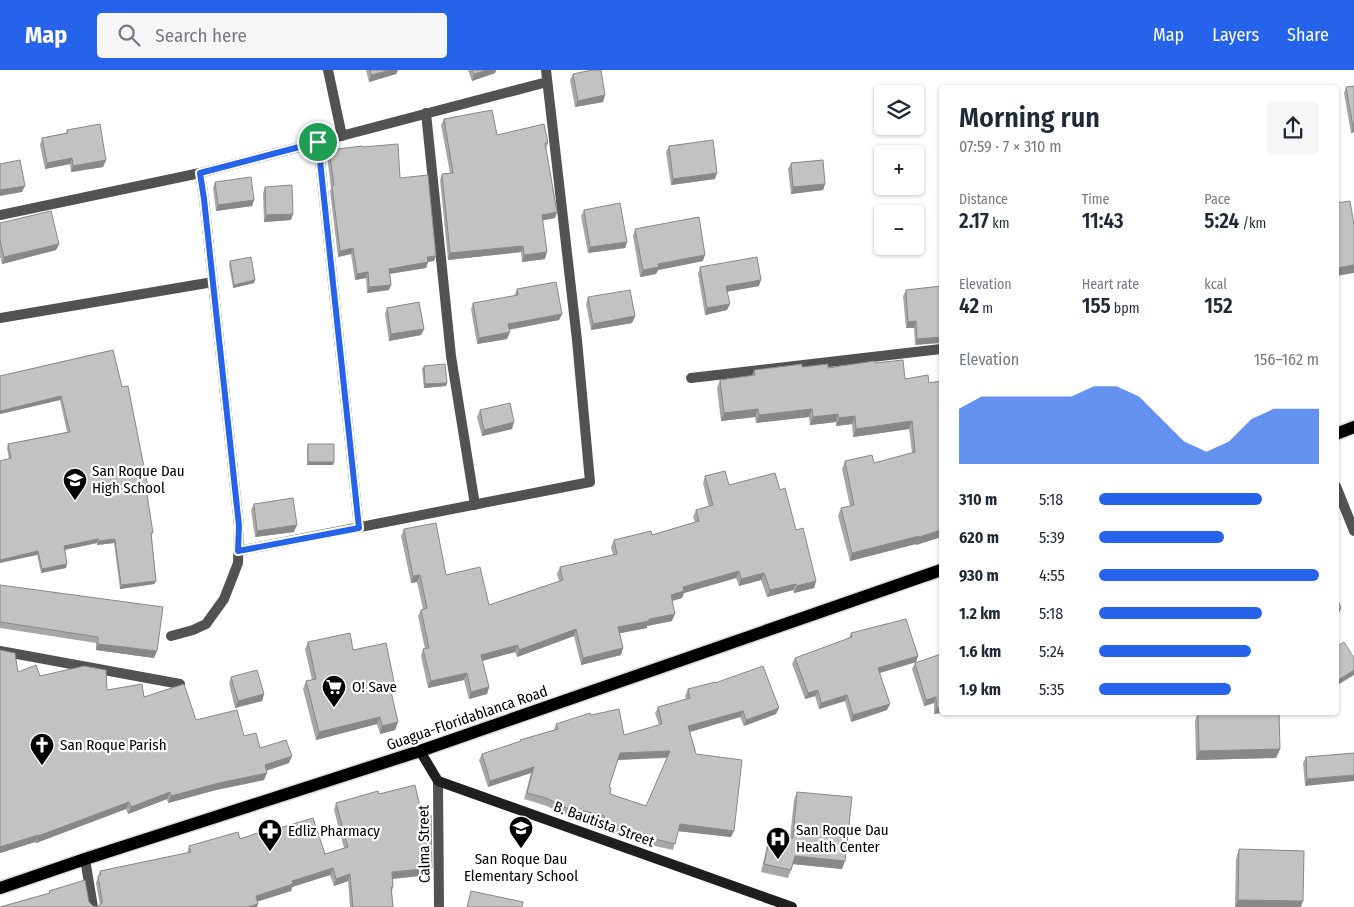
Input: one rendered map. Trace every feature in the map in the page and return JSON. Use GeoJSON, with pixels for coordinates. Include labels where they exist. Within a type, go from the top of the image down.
{"type":"FeatureCollection","features":[{"type":"Feature","properties":{"kind":"main road"},"geometry":{"type":"LineString","coordinates":[[1339,433],[1354,427]]}},
{"type":"Feature","properties":{"kind":"main road","name":"Guagua-Floridablanca Road"},"geometry":{"type":"LineString","coordinates":[[0,888],[420,752],[939,571]]}},
{"type":"Feature","properties":{"kind":"street"},"geometry":{"type":"LineString","coordinates":[[328,70],[342,136]]}},
{"type":"Feature","properties":{"kind":"street"},"geometry":{"type":"LineString","coordinates":[[238,551],[590,482],[577,340],[546,70]]}},
{"type":"Feature","properties":{"kind":"street"},"geometry":{"type":"LineString","coordinates":[[0,215],[200,173],[547,82]]}},
{"type":"Feature","properties":{"kind":"street"},"geometry":{"type":"LineString","coordinates":[[426,113],[451,356],[475,505]]}},
{"type":"Feature","properties":{"kind":"street"},"geometry":{"type":"LineString","coordinates":[[318,142],[359,528]]}},
{"type":"Feature","properties":{"kind":"street"},"geometry":{"type":"LineString","coordinates":[[171,636],[206,624],[224,599],[238,562],[239,526],[200,173]]}},
{"type":"Feature","properties":{"kind":"street"},"geometry":{"type":"LineString","coordinates":[[0,318],[213,282]]}},
{"type":"Feature","properties":{"kind":"street"},"geometry":{"type":"LineString","coordinates":[[691,378],[939,349]]}},
{"type":"Feature","properties":{"kind":"street"},"geometry":{"type":"LineString","coordinates":[[1339,494],[1354,531]]}},
{"type":"Feature","properties":{"kind":"street"},"geometry":{"type":"LineString","coordinates":[[0,651],[180,684]]}},
{"type":"Feature","properties":{"kind":"street"},"geometry":{"type":"LineString","coordinates":[[420,752],[438,781]]}},
{"type":"Feature","properties":{"kind":"street","name":"Calma Street"},"geometry":{"type":"LineString","coordinates":[[438,781],[439,907]]}},
{"type":"Feature","properties":{"kind":"street","name":"B. Bautista Street"},"geometry":{"type":"LineString","coordinates":[[438,781],[792,907]]}},
{"type":"Feature","properties":{"kind":"street"},"geometry":{"type":"LineString","coordinates":[[85,859],[93,907]]}},
{"type":"Feature","properties":{"kind":"building"},"geometry":{"type":"Polygon","coordinates":[[[370,70],[391,70],[371,75],[370,70]]]}},
{"type":"Feature","properties":{"kind":"building"},"geometry":{"type":"Polygon","coordinates":[[[472,70],[488,70],[474,74],[472,70]]]}},
{"type":"Feature","properties":{"kind":"building"},"geometry":{"type":"Polygon","coordinates":[[[601,70],[605,95],[578,101],[573,74],[601,70]]]}},
{"type":"Feature","properties":{"kind":"building"},"geometry":{"type":"Polygon","coordinates":[[[1354,86],[1354,127],[1353,127],[1346,87],[1354,86]]]}},
{"type":"Feature","properties":{"kind":"building"},"geometry":{"type":"Polygon","coordinates":[[[492,110],[497,135],[544,124],[548,143],[545,143],[557,212],[542,215],[547,252],[524,255],[523,246],[450,253],[442,174],[453,173],[444,119],[492,110]]]}},
{"type":"Feature","properties":{"kind":"building"},"geometry":{"type":"Polygon","coordinates":[[[100,124],[106,160],[73,166],[72,158],[47,163],[42,138],[68,133],[67,130],[100,124]]]}},
{"type":"Feature","properties":{"kind":"building"},"geometry":{"type":"Polygon","coordinates":[[[713,140],[717,173],[673,179],[669,146],[713,140]]]}},
{"type":"Feature","properties":{"kind":"building"},"geometry":{"type":"Polygon","coordinates":[[[398,144],[400,178],[428,175],[436,256],[427,257],[428,262],[389,269],[391,285],[369,287],[368,272],[357,274],[353,248],[340,251],[329,150],[398,144]]]}},
{"type":"Feature","properties":{"kind":"building"},"geometry":{"type":"Polygon","coordinates":[[[20,160],[25,186],[0,190],[0,164],[20,160]]]}},
{"type":"Feature","properties":{"kind":"building"},"geometry":{"type":"Polygon","coordinates":[[[823,160],[825,184],[793,187],[791,163],[823,160]]]}},
{"type":"Feature","properties":{"kind":"building"},"geometry":{"type":"Polygon","coordinates":[[[251,177],[254,200],[218,205],[215,182],[251,177]]]}},
{"type":"Feature","properties":{"kind":"building"},"geometry":{"type":"Polygon","coordinates":[[[292,185],[293,214],[266,215],[265,187],[292,185]]]}},
{"type":"Feature","properties":{"kind":"building"},"geometry":{"type":"Polygon","coordinates":[[[1350,201],[1354,225],[1354,265],[1339,268],[1339,203],[1350,201]]]}},
{"type":"Feature","properties":{"kind":"building"},"geometry":{"type":"Polygon","coordinates":[[[620,203],[627,242],[590,247],[584,210],[620,203]]]}},
{"type":"Feature","properties":{"kind":"building"},"geometry":{"type":"Polygon","coordinates":[[[51,211],[59,244],[4,257],[0,240],[0,223],[51,211]]]}},
{"type":"Feature","properties":{"kind":"building"},"geometry":{"type":"Polygon","coordinates":[[[699,217],[705,255],[658,264],[659,267],[643,270],[635,229],[699,217]]]}},
{"type":"Feature","properties":{"kind":"building"},"geometry":{"type":"Polygon","coordinates":[[[251,257],[255,280],[234,285],[230,261],[251,257]]]}},
{"type":"Feature","properties":{"kind":"building"},"geometry":{"type":"Polygon","coordinates":[[[757,257],[761,280],[726,286],[730,304],[707,308],[700,267],[757,257]]]}},
{"type":"Feature","properties":{"kind":"building"},"geometry":{"type":"Polygon","coordinates":[[[556,282],[562,314],[508,324],[510,332],[479,338],[473,303],[518,295],[517,289],[556,282]]]}},
{"type":"Feature","properties":{"kind":"building"},"geometry":{"type":"Polygon","coordinates":[[[939,286],[939,337],[917,339],[916,321],[908,322],[906,290],[939,286]]]}},
{"type":"Feature","properties":{"kind":"building"},"geometry":{"type":"Polygon","coordinates":[[[630,290],[635,316],[593,324],[588,297],[630,290]]]}},
{"type":"Feature","properties":{"kind":"building"},"geometry":{"type":"Polygon","coordinates":[[[419,302],[424,329],[391,334],[387,308],[419,302]]]}},
{"type":"Feature","properties":{"kind":"building"},"geometry":{"type":"Polygon","coordinates":[[[113,350],[122,387],[128,386],[148,487],[146,488],[153,533],[151,533],[156,581],[121,585],[115,539],[99,541],[98,539],[64,546],[67,564],[42,569],[38,551],[0,560],[0,461],[11,458],[8,444],[70,432],[61,396],[0,411],[0,376],[113,350]]]}},
{"type":"Feature","properties":{"kind":"building"},"geometry":{"type":"Polygon","coordinates":[[[903,360],[905,379],[928,375],[929,383],[939,381],[939,531],[852,553],[841,508],[854,505],[845,461],[872,455],[874,463],[915,452],[912,421],[856,429],[855,416],[839,418],[838,414],[813,417],[812,409],[759,415],[758,409],[724,413],[720,380],[755,375],[754,370],[802,364],[802,367],[828,364],[828,368],[874,361],[875,363],[903,360]]]}},
{"type":"Feature","properties":{"kind":"building"},"geometry":{"type":"Polygon","coordinates":[[[445,364],[447,383],[425,384],[424,366],[445,364]]]}},
{"type":"Feature","properties":{"kind":"building"},"geometry":{"type":"Polygon","coordinates":[[[510,403],[514,422],[484,430],[480,410],[510,403]]]}},
{"type":"Feature","properties":{"kind":"building"},"geometry":{"type":"Polygon","coordinates":[[[308,444],[334,444],[334,462],[308,462],[308,444]]]}},
{"type":"Feature","properties":{"kind":"building"},"geometry":{"type":"Polygon","coordinates":[[[725,471],[729,485],[775,473],[780,490],[785,488],[796,530],[803,528],[816,581],[770,590],[764,573],[741,579],[739,571],[683,587],[684,591],[671,595],[675,614],[618,627],[623,648],[583,658],[576,629],[519,650],[518,645],[481,655],[489,687],[471,692],[467,673],[431,681],[423,649],[429,648],[421,610],[427,608],[420,575],[413,576],[404,529],[436,523],[446,575],[480,567],[489,605],[563,580],[560,567],[617,554],[614,540],[651,531],[652,535],[699,521],[696,510],[713,505],[705,476],[725,471]]]}},
{"type":"Feature","properties":{"kind":"building"},"geometry":{"type":"Polygon","coordinates":[[[293,498],[297,525],[257,531],[254,504],[293,498]]]}},
{"type":"Feature","properties":{"kind":"building"},"geometry":{"type":"Polygon","coordinates":[[[0,585],[163,607],[157,651],[98,644],[98,637],[0,622],[0,585]]]}},
{"type":"Feature","properties":{"kind":"building"},"geometry":{"type":"Polygon","coordinates":[[[906,619],[918,656],[878,668],[890,704],[853,715],[847,695],[821,703],[818,690],[808,693],[795,658],[852,637],[851,633],[906,619]]]}},
{"type":"Feature","properties":{"kind":"building"},"geometry":{"type":"Polygon","coordinates":[[[350,633],[353,650],[386,643],[395,686],[390,687],[398,722],[382,726],[380,717],[319,732],[306,681],[316,679],[308,642],[350,633]]]}},
{"type":"Feature","properties":{"kind":"building"},"geometry":{"type":"Polygon","coordinates":[[[1344,642],[1354,658],[1354,670],[1339,679],[1339,645],[1344,642]]]}},
{"type":"Feature","properties":{"kind":"building"},"geometry":{"type":"Polygon","coordinates":[[[0,650],[15,653],[18,672],[36,665],[40,676],[84,666],[106,670],[107,690],[142,684],[144,697],[184,684],[196,720],[237,710],[244,736],[256,733],[260,748],[286,740],[292,756],[265,765],[267,773],[171,796],[170,792],[131,807],[129,802],[38,836],[0,847],[0,650]]]}},
{"type":"Feature","properties":{"kind":"building"},"geometry":{"type":"Polygon","coordinates":[[[939,655],[939,708],[937,708],[936,697],[926,700],[915,663],[939,655]]]}},
{"type":"Feature","properties":{"kind":"building"},"geometry":{"type":"Polygon","coordinates":[[[763,666],[779,708],[746,720],[743,711],[688,726],[696,754],[742,760],[734,831],[680,824],[675,844],[643,836],[644,834],[603,821],[604,816],[572,808],[571,810],[546,798],[527,793],[534,767],[490,781],[482,754],[558,729],[556,724],[590,713],[591,715],[619,709],[624,735],[662,724],[658,707],[690,698],[688,689],[715,683],[763,666]],[[670,751],[620,753],[609,787],[611,788],[610,794],[646,806],[670,751]]]}},
{"type":"Feature","properties":{"kind":"building"},"geometry":{"type":"Polygon","coordinates":[[[257,670],[264,694],[238,701],[231,677],[257,670]]]}},
{"type":"Feature","properties":{"kind":"building"},"geometry":{"type":"Polygon","coordinates":[[[1198,715],[1279,715],[1280,749],[1199,751],[1198,715]]]}},
{"type":"Feature","properties":{"kind":"building"},"geometry":{"type":"Polygon","coordinates":[[[1354,753],[1354,775],[1307,779],[1306,757],[1354,753]]]}},
{"type":"Feature","properties":{"kind":"building"},"geometry":{"type":"Polygon","coordinates":[[[415,785],[424,824],[431,815],[432,868],[392,872],[393,907],[353,907],[350,874],[336,879],[333,868],[292,881],[293,884],[256,896],[258,904],[248,907],[97,907],[102,903],[98,876],[101,875],[100,871],[191,852],[189,846],[238,832],[240,839],[275,827],[276,829],[313,818],[325,854],[348,847],[336,803],[378,791],[379,794],[415,785]]]}},
{"type":"Feature","properties":{"kind":"building"},"geometry":{"type":"Polygon","coordinates":[[[797,792],[852,797],[845,861],[795,856],[791,870],[764,864],[771,833],[793,838],[797,792]]]}},
{"type":"Feature","properties":{"kind":"building"},"geometry":{"type":"Polygon","coordinates":[[[1239,849],[1304,851],[1303,901],[1238,900],[1239,849]]]}},
{"type":"Feature","properties":{"kind":"building"},"geometry":{"type":"Polygon","coordinates":[[[85,880],[89,902],[97,907],[0,907],[50,893],[49,891],[85,880]]]}},
{"type":"Feature","properties":{"kind":"building"},"geometry":{"type":"Polygon","coordinates":[[[471,891],[523,902],[522,907],[467,907],[471,891]]]}},
{"type":"Feature","properties":{"kind":"place","name":"San Roque Dau High School"},"geometry":{"type":"Point","coordinates":[75,501]}},
{"type":"Feature","properties":{"kind":"place","name":"O! Save"},"geometry":{"type":"Point","coordinates":[334,708]}},
{"type":"Feature","properties":{"kind":"place","name":"San Roque Parish"},"geometry":{"type":"Point","coordinates":[42,766]}},
{"type":"Feature","properties":{"kind":"place","name":"San Roque Dau Elementary School"},"geometry":{"type":"Point","coordinates":[521,849]}},
{"type":"Feature","properties":{"kind":"place","name":"Edliz Pharmacy"},"geometry":{"type":"Point","coordinates":[270,852]}},
{"type":"Feature","properties":{"kind":"place","name":"San Roque Dau Health Center"},"geometry":{"type":"Point","coordinates":[778,860]}},
{"type":"Feature","properties":{"kind":"route"},"geometry":{"type":"LineString","coordinates":[[318,142],[359,528],[238,551],[239,526],[200,173],[318,142]]}}]}
